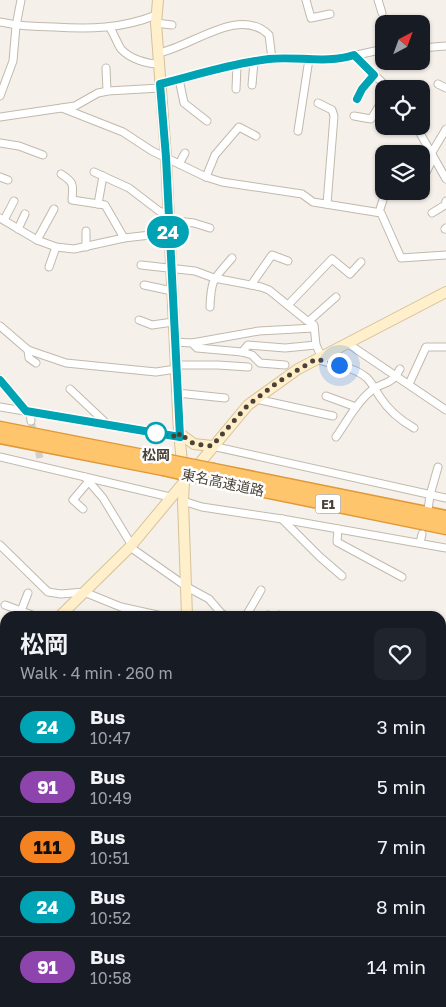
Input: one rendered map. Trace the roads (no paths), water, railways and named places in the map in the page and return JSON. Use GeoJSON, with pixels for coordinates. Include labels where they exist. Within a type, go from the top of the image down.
{"type":"FeatureCollection","features":[{"type":"Feature","properties":{"kind":"highway","name":"東名高速道路"},"geometry":{"type":"LineString","coordinates":[[0,428],[446,528]]}},
{"type":"Feature","properties":{"kind":"highway","name":"東名高速道路"},"geometry":{"type":"LineString","coordinates":[[0,437],[166,465]]}},
{"type":"Feature","properties":{"kind":"highway","name":"東名高速道路"},"geometry":{"type":"LineString","coordinates":[[212,475],[446,517]]}},
{"type":"Feature","properties":{"kind":"street"},"geometry":{"type":"LineString","coordinates":[[0,96],[13,61],[16,26],[21,0]]}},
{"type":"Feature","properties":{"kind":"street"},"geometry":{"type":"LineString","coordinates":[[158,0],[156,19],[158,64],[166,157],[168,233],[184,481],[187,611]]}},
{"type":"Feature","properties":{"kind":"street"},"geometry":{"type":"LineString","coordinates":[[306,0],[311,18],[330,14]]}},
{"type":"Feature","properties":{"kind":"street"},"geometry":{"type":"LineString","coordinates":[[380,0],[382,13]]}},
{"type":"Feature","properties":{"kind":"street"},"geometry":{"type":"LineString","coordinates":[[0,22],[16,26],[92,29],[110,28],[142,20],[156,19],[172,25]]}},
{"type":"Feature","properties":{"kind":"street"},"geometry":{"type":"LineString","coordinates":[[158,53],[178,48],[194,39],[226,27],[250,25],[258,27],[268,35],[272,59]]}},
{"type":"Feature","properties":{"kind":"street"},"geometry":{"type":"LineString","coordinates":[[110,28],[127,54],[145,62],[158,64]]}},
{"type":"Feature","properties":{"kind":"street"},"geometry":{"type":"LineString","coordinates":[[430,47],[446,46]]}},
{"type":"Feature","properties":{"kind":"street"},"geometry":{"type":"LineString","coordinates":[[0,117],[76,106],[98,93],[160,86],[178,79],[254,61],[272,59],[339,59],[375,51]]}},
{"type":"Feature","properties":{"kind":"street"},"geometry":{"type":"LineString","coordinates":[[354,55],[379,80]]}},
{"type":"Feature","properties":{"kind":"street"},"geometry":{"type":"LineString","coordinates":[[298,131],[309,59]]}},
{"type":"Feature","properties":{"kind":"street"},"geometry":{"type":"LineString","coordinates":[[252,85],[254,61]]}},
{"type":"Feature","properties":{"kind":"street"},"geometry":{"type":"LineString","coordinates":[[236,89],[237,65]]}},
{"type":"Feature","properties":{"kind":"street"},"geometry":{"type":"LineString","coordinates":[[106,68],[107,91]]}},
{"type":"Feature","properties":{"kind":"street"},"geometry":{"type":"LineString","coordinates":[[0,71],[10,72]]}},
{"type":"Feature","properties":{"kind":"street"},"geometry":{"type":"LineString","coordinates":[[357,99],[362,89],[374,75]]}},
{"type":"Feature","properties":{"kind":"street"},"geometry":{"type":"LineString","coordinates":[[178,79],[184,103],[208,121]]}},
{"type":"Feature","properties":{"kind":"street"},"geometry":{"type":"LineString","coordinates":[[438,84],[446,88]]}},
{"type":"Feature","properties":{"kind":"street"},"geometry":{"type":"LineString","coordinates":[[318,103],[332,110],[334,116],[328,204]]}},
{"type":"Feature","properties":{"kind":"street"},"geometry":{"type":"LineString","coordinates":[[62,108],[123,132],[152,151],[206,177],[222,182],[302,194],[313,202],[381,212],[400,258],[446,255]]}},
{"type":"Feature","properties":{"kind":"street"},"geometry":{"type":"LineString","coordinates":[[354,116],[371,119],[375,113]]}},
{"type":"Feature","properties":{"kind":"street"},"geometry":{"type":"LineString","coordinates":[[206,177],[215,155],[239,127],[256,136]]}},
{"type":"Feature","properties":{"kind":"street"},"geometry":{"type":"LineString","coordinates":[[430,159],[446,129]]}},
{"type":"Feature","properties":{"kind":"street"},"geometry":{"type":"LineString","coordinates":[[421,135],[446,179]]}},
{"type":"Feature","properties":{"kind":"street"},"geometry":{"type":"LineString","coordinates":[[0,143],[19,146],[43,156]]}},
{"type":"Feature","properties":{"kind":"street"},"geometry":{"type":"LineString","coordinates":[[179,164],[185,153]]}},
{"type":"Feature","properties":{"kind":"street"},"geometry":{"type":"LineString","coordinates":[[94,172],[129,188],[168,217],[210,228]]}},
{"type":"Feature","properties":{"kind":"street"},"geometry":{"type":"LineString","coordinates":[[61,174],[71,180],[73,186],[72,200],[105,205],[124,238]]}},
{"type":"Feature","properties":{"kind":"street"},"geometry":{"type":"LineString","coordinates":[[98,204],[103,176]]}},
{"type":"Feature","properties":{"kind":"street"},"geometry":{"type":"LineString","coordinates":[[0,177],[8,180]]}},
{"type":"Feature","properties":{"kind":"street"},"geometry":{"type":"LineString","coordinates":[[379,212],[383,200]]}},
{"type":"Feature","properties":{"kind":"street"},"geometry":{"type":"LineString","coordinates":[[14,201],[2,219],[37,240],[56,247],[74,249],[124,238],[168,233]]}},
{"type":"Feature","properties":{"kind":"street"},"geometry":{"type":"LineString","coordinates":[[432,213],[445,205],[446,201]]}},
{"type":"Feature","properties":{"kind":"street"},"geometry":{"type":"LineString","coordinates":[[37,240],[54,209]]}},
{"type":"Feature","properties":{"kind":"street"},"geometry":{"type":"LineString","coordinates":[[18,229],[25,214]]}},
{"type":"Feature","properties":{"kind":"street"},"geometry":{"type":"LineString","coordinates":[[86,231],[86,247]]}},
{"type":"Feature","properties":{"kind":"street"},"geometry":{"type":"LineString","coordinates":[[50,267],[56,247]]}},
{"type":"Feature","properties":{"kind":"street"},"geometry":{"type":"LineString","coordinates":[[251,284],[272,256],[288,260]]}},
{"type":"Feature","properties":{"kind":"street"},"geometry":{"type":"LineString","coordinates":[[210,307],[211,286],[214,278],[232,258]]}},
{"type":"Feature","properties":{"kind":"street"},"geometry":{"type":"LineString","coordinates":[[288,305],[332,259],[350,274],[361,262]]}},
{"type":"Feature","properties":{"kind":"street"},"geometry":{"type":"LineString","coordinates":[[141,265],[195,271],[214,278],[251,284],[269,290],[314,325],[319,358]]}},
{"type":"Feature","properties":{"kind":"street"},"geometry":{"type":"LineString","coordinates":[[144,285],[172,291]]}},
{"type":"Feature","properties":{"kind":"street"},"geometry":{"type":"LineString","coordinates":[[65,611],[131,545],[212,446],[256,398],[319,358],[444,294]]}},
{"type":"Feature","properties":{"kind":"street"},"geometry":{"type":"LineString","coordinates":[[309,321],[336,297]]}},
{"type":"Feature","properties":{"kind":"street"},"geometry":{"type":"LineString","coordinates":[[139,320],[152,325],[173,322]]}},
{"type":"Feature","properties":{"kind":"street"},"geometry":{"type":"LineString","coordinates":[[0,326],[28,350],[66,363],[156,372],[176,367],[218,365],[248,367]]}},
{"type":"Feature","properties":{"kind":"street"},"geometry":{"type":"LineString","coordinates":[[175,342],[192,342],[259,331],[314,328]]}},
{"type":"Feature","properties":{"kind":"street"},"geometry":{"type":"LineString","coordinates":[[192,342],[196,348],[242,352],[252,355],[260,363],[285,365]]}},
{"type":"Feature","properties":{"kind":"street"},"geometry":{"type":"LineString","coordinates":[[347,343],[398,372],[409,384],[446,410]]}},
{"type":"Feature","properties":{"kind":"street"},"geometry":{"type":"LineString","coordinates":[[242,352],[248,345],[285,348],[316,345]]}},
{"type":"Feature","properties":{"kind":"street"},"geometry":{"type":"LineString","coordinates":[[409,384],[426,348],[446,347]]}},
{"type":"Feature","properties":{"kind":"street"},"geometry":{"type":"LineString","coordinates":[[28,350],[29,358],[36,363]]}},
{"type":"Feature","properties":{"kind":"street"},"geometry":{"type":"LineString","coordinates":[[319,358],[352,370],[369,380],[387,407],[402,422],[414,428]]}},
{"type":"Feature","properties":{"kind":"street"},"geometry":{"type":"LineString","coordinates":[[336,437],[356,408],[374,388],[393,381],[398,372]]}},
{"type":"Feature","properties":{"kind":"street"},"geometry":{"type":"LineString","coordinates":[[0,380],[28,412],[31,421]]}},
{"type":"Feature","properties":{"kind":"street"},"geometry":{"type":"LineString","coordinates":[[70,389],[107,424]]}},
{"type":"Feature","properties":{"kind":"street"},"geometry":{"type":"LineString","coordinates":[[177,393],[225,398]]}},
{"type":"Feature","properties":{"kind":"street"},"geometry":{"type":"LineString","coordinates":[[326,396],[356,408]]}},
{"type":"Feature","properties":{"kind":"street"},"geometry":{"type":"LineString","coordinates":[[256,398],[333,416]]}},
{"type":"Feature","properties":{"kind":"street"},"geometry":{"type":"LineString","coordinates":[[0,407],[180,435],[194,444],[212,446],[446,498]]}},
{"type":"Feature","properties":{"kind":"street"},"geometry":{"type":"LineString","coordinates":[[0,457],[170,497]]}},
{"type":"Feature","properties":{"kind":"street"},"geometry":{"type":"LineString","coordinates":[[40,458],[42,466]]}},
{"type":"Feature","properties":{"kind":"street"},"geometry":{"type":"LineString","coordinates":[[428,510],[438,467]]}},
{"type":"Feature","properties":{"kind":"street"},"geometry":{"type":"LineString","coordinates":[[83,510],[73,500],[87,479]]}},
{"type":"Feature","properties":{"kind":"street"},"geometry":{"type":"LineString","coordinates":[[87,479],[103,498],[131,545],[187,587],[209,599],[217,611]]}},
{"type":"Feature","properties":{"kind":"street"},"geometry":{"type":"LineString","coordinates":[[183,501],[202,507],[446,548]]}},
{"type":"Feature","properties":{"kind":"street"},"geometry":{"type":"LineString","coordinates":[[282,519],[342,576]]}},
{"type":"Feature","properties":{"kind":"street"},"geometry":{"type":"LineString","coordinates":[[338,529],[337,542],[402,577]]}},
{"type":"Feature","properties":{"kind":"street"},"geometry":{"type":"LineString","coordinates":[[420,543],[422,534]]}},
{"type":"Feature","properties":{"kind":"street"},"geometry":{"type":"LineString","coordinates":[[0,545],[48,592],[61,594],[84,592],[121,607],[139,611]]}},
{"type":"Feature","properties":{"kind":"street"},"geometry":{"type":"LineString","coordinates":[[249,611],[261,590]]}},
{"type":"Feature","properties":{"kind":"street"},"geometry":{"type":"LineString","coordinates":[[5,605],[21,611],[28,592]]}},
{"type":"Feature","properties":{"kind":"tunnel"},"geometry":{"type":"LineString","coordinates":[[31,421],[40,458]]}},
{"type":"Feature","properties":{"kind":"place","name":"松岡"},"geometry":{"type":"Point","coordinates":[156,433]}}]}
